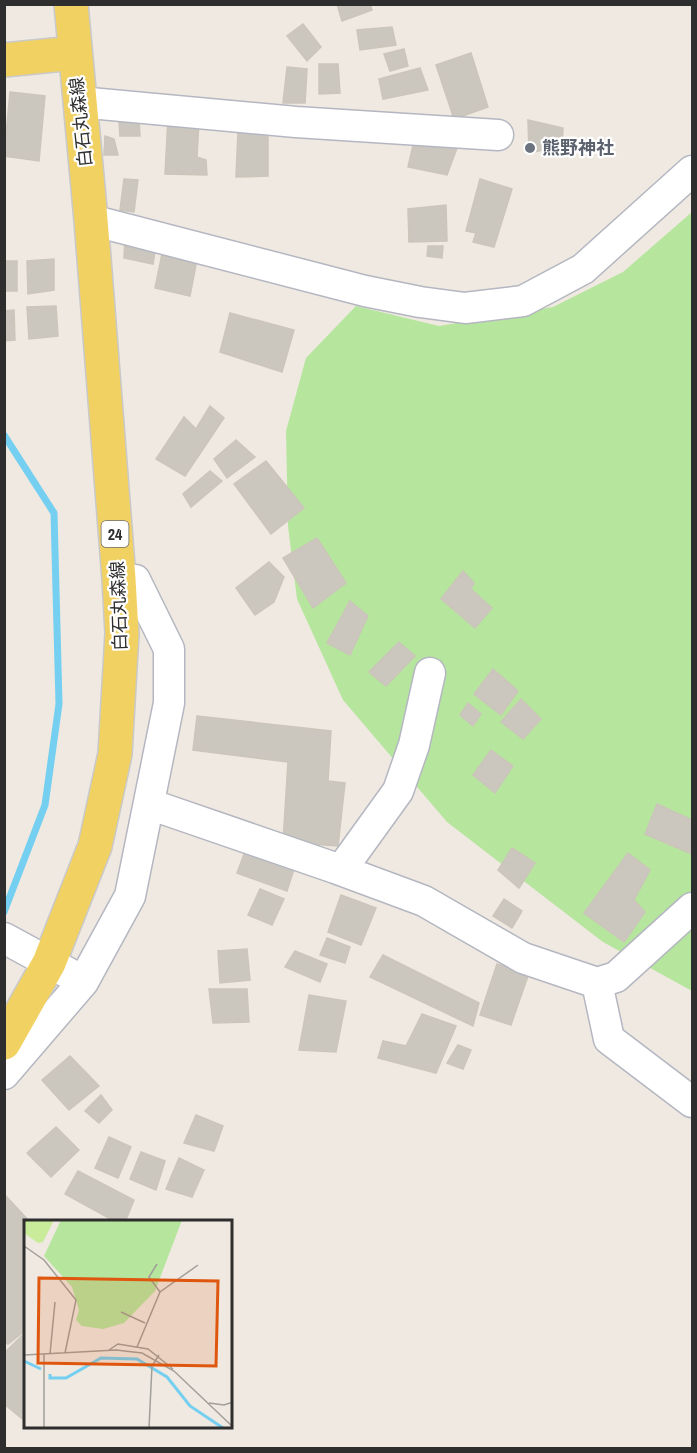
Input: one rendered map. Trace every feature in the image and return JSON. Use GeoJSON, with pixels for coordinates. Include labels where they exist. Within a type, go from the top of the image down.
{"type":"FeatureCollection","features":[{"type":"Feature","properties":{"kind":"main road","name":"白石丸森線"},"geometry":{"type":"LineString","coordinates":[[4,1043],[49,963],[95,846],[115,754],[120,688],[122,633],[119,579],[91,220],[71,4]]}},
{"type":"Feature","properties":{"kind":"main road"},"geometry":{"type":"LineString","coordinates":[[4,60],[74,53]]}},
{"type":"Feature","properties":{"kind":"street"},"geometry":{"type":"LineString","coordinates":[[79,102],[296,122],[498,135]]}},
{"type":"Feature","properties":{"kind":"street"},"geometry":{"type":"LineString","coordinates":[[91,220],[365,291],[465,308],[523,301],[583,268],[693,171]]}},
{"type":"Feature","properties":{"kind":"street"},"geometry":{"type":"LineString","coordinates":[[4,1074],[83,982],[130,896],[169,703],[169,649],[135,580],[119,579]]}},
{"type":"Feature","properties":{"kind":"street"},"geometry":{"type":"LineString","coordinates":[[341,870],[398,791],[414,745],[430,673]]}},
{"type":"Feature","properties":{"kind":"street"},"geometry":{"type":"LineString","coordinates":[[149,804],[424,901],[523,958],[597,983],[616,977],[693,908]]}},
{"type":"Feature","properties":{"kind":"street"},"geometry":{"type":"LineString","coordinates":[[5,938],[83,982]]}},
{"type":"Feature","properties":{"kind":"street"},"geometry":{"type":"LineString","coordinates":[[597,983],[609,1039],[693,1102]]}},
{"type":"Feature","properties":{"kind":"green space"},"geometry":{"type":"Polygon","coordinates":[[[692,212],[692,991],[603,942],[447,822],[343,700],[297,599],[288,526],[286,431],[306,358],[356,306],[439,326],[553,307],[623,272],[692,212]]]}},
{"type":"Feature","properties":{"kind":"building"},"geometry":{"type":"Polygon","coordinates":[[[337,4],[370,4],[372,10],[342,21],[337,4]]]}},
{"type":"Feature","properties":{"kind":"building"},"geometry":{"type":"Polygon","coordinates":[[[303,24],[321,47],[307,61],[287,36],[303,24]]]}},
{"type":"Feature","properties":{"kind":"building"},"geometry":{"type":"Polygon","coordinates":[[[392,27],[396,45],[360,50],[357,30],[392,27]]]}},
{"type":"Feature","properties":{"kind":"building"},"geometry":{"type":"Polygon","coordinates":[[[404,49],[408,66],[390,71],[384,54],[404,49]]]}},
{"type":"Feature","properties":{"kind":"building"},"geometry":{"type":"Polygon","coordinates":[[[471,53],[488,107],[454,119],[436,65],[471,53]]]}},
{"type":"Feature","properties":{"kind":"building"},"geometry":{"type":"Polygon","coordinates":[[[319,64],[338,64],[340,93],[319,94],[319,64]]]}},
{"type":"Feature","properties":{"kind":"building"},"geometry":{"type":"Polygon","coordinates":[[[287,67],[307,69],[305,103],[283,103],[287,67]]]}},
{"type":"Feature","properties":{"kind":"building"},"geometry":{"type":"Polygon","coordinates":[[[420,68],[428,90],[383,99],[379,79],[420,68]]]}},
{"type":"Feature","properties":{"kind":"building"},"geometry":{"type":"Polygon","coordinates":[[[10,92],[45,96],[39,161],[4,156],[10,92]]]}},
{"type":"Feature","properties":{"kind":"building"},"geometry":{"type":"Polygon","coordinates":[[[168,118],[199,121],[197,157],[206,160],[207,175],[165,174],[168,118]]]}},
{"type":"Feature","properties":{"kind":"building"},"geometry":{"type":"Polygon","coordinates":[[[528,120],[563,128],[562,146],[529,153],[528,120]]]}},
{"type":"Feature","properties":{"kind":"building"},"geometry":{"type":"Polygon","coordinates":[[[119,121],[139,121],[140,136],[120,136],[119,121]]]}},
{"type":"Feature","properties":{"kind":"building"},"geometry":{"type":"Polygon","coordinates":[[[238,131],[268,131],[268,176],[236,177],[238,131]]]}},
{"type":"Feature","properties":{"kind":"building"},"geometry":{"type":"Polygon","coordinates":[[[105,136],[114,139],[118,155],[104,155],[105,136]]]}},
{"type":"Feature","properties":{"kind":"building"},"geometry":{"type":"Polygon","coordinates":[[[415,137],[457,148],[447,175],[408,167],[415,137]]]}},
{"type":"Feature","properties":{"kind":"building"},"geometry":{"type":"Polygon","coordinates":[[[124,179],[138,180],[134,212],[120,210],[124,179]]]}},
{"type":"Feature","properties":{"kind":"building"},"geometry":{"type":"Polygon","coordinates":[[[480,179],[512,189],[494,247],[473,242],[476,233],[466,231],[480,179]]]}},
{"type":"Feature","properties":{"kind":"building"},"geometry":{"type":"Polygon","coordinates":[[[446,205],[447,241],[409,242],[408,209],[446,205]]]}},
{"type":"Feature","properties":{"kind":"building"},"geometry":{"type":"Polygon","coordinates":[[[125,237],[156,244],[153,264],[124,258],[125,237]]]}},
{"type":"Feature","properties":{"kind":"building"},"geometry":{"type":"Polygon","coordinates":[[[164,244],[198,254],[190,296],[155,288],[164,244]]]}},
{"type":"Feature","properties":{"kind":"building"},"geometry":{"type":"Polygon","coordinates":[[[428,246],[443,246],[442,258],[427,256],[428,246]]]}},
{"type":"Feature","properties":{"kind":"building"},"geometry":{"type":"Polygon","coordinates":[[[54,259],[54,290],[28,294],[27,261],[54,259]]]}},
{"type":"Feature","properties":{"kind":"building"},"geometry":{"type":"Polygon","coordinates":[[[4,261],[17,261],[17,291],[4,291],[4,261]]]}},
{"type":"Feature","properties":{"kind":"building"},"geometry":{"type":"Polygon","coordinates":[[[56,306],[58,336],[29,339],[27,307],[56,306]]]}},
{"type":"Feature","properties":{"kind":"building"},"geometry":{"type":"Polygon","coordinates":[[[14,310],[15,340],[4,341],[4,311],[14,310]]]}},
{"type":"Feature","properties":{"kind":"building"},"geometry":{"type":"Polygon","coordinates":[[[230,313],[294,330],[282,372],[220,352],[230,313]]]}},
{"type":"Feature","properties":{"kind":"building"},"geometry":{"type":"Polygon","coordinates":[[[210,406],[224,418],[185,476],[156,459],[184,417],[196,429],[210,406]]]}},
{"type":"Feature","properties":{"kind":"building"},"geometry":{"type":"Polygon","coordinates":[[[236,440],[255,457],[227,478],[214,459],[236,440]]]}},
{"type":"Feature","properties":{"kind":"building"},"geometry":{"type":"Polygon","coordinates":[[[266,461],[304,508],[271,534],[234,484],[266,461]]]}},
{"type":"Feature","properties":{"kind":"building"},"geometry":{"type":"Polygon","coordinates":[[[210,471],[222,481],[191,507],[183,494],[210,471]]]}},
{"type":"Feature","properties":{"kind":"building"},"geometry":{"type":"Polygon","coordinates":[[[317,538],[346,583],[313,608],[283,558],[317,538]]]}},
{"type":"Feature","properties":{"kind":"building"},"geometry":{"type":"Polygon","coordinates":[[[269,562],[284,577],[274,602],[255,615],[236,588],[269,562]]]}},
{"type":"Feature","properties":{"kind":"building"},"geometry":{"type":"Polygon","coordinates":[[[463,571],[474,583],[471,589],[492,608],[475,628],[441,599],[463,571]]]}},
{"type":"Feature","properties":{"kind":"building"},"geometry":{"type":"Polygon","coordinates":[[[350,601],[368,616],[350,655],[327,643],[350,601]]]}},
{"type":"Feature","properties":{"kind":"building"},"geometry":{"type":"Polygon","coordinates":[[[399,642],[415,656],[386,686],[369,672],[399,642]]]}},
{"type":"Feature","properties":{"kind":"building"},"geometry":{"type":"Polygon","coordinates":[[[493,669],[518,691],[501,715],[474,694],[493,669]]]}},
{"type":"Feature","properties":{"kind":"building"},"geometry":{"type":"Polygon","coordinates":[[[521,699],[541,719],[523,739],[501,722],[521,699]]]}},
{"type":"Feature","properties":{"kind":"building"},"geometry":{"type":"Polygon","coordinates":[[[468,703],[481,714],[473,726],[460,715],[468,703]]]}},
{"type":"Feature","properties":{"kind":"building"},"geometry":{"type":"Polygon","coordinates":[[[197,716],[331,731],[328,781],[345,783],[338,846],[283,842],[288,762],[193,750],[197,716]]]}},
{"type":"Feature","properties":{"kind":"building"},"geometry":{"type":"Polygon","coordinates":[[[491,750],[513,766],[495,793],[473,775],[491,750]]]}},
{"type":"Feature","properties":{"kind":"building"},"geometry":{"type":"Polygon","coordinates":[[[657,804],[692,820],[692,854],[645,834],[657,804]]]}},
{"type":"Feature","properties":{"kind":"building"},"geometry":{"type":"Polygon","coordinates":[[[512,848],[535,863],[519,888],[498,870],[512,848]]]}},
{"type":"Feature","properties":{"kind":"building"},"geometry":{"type":"Polygon","coordinates":[[[246,849],[295,866],[287,891],[237,873],[246,849]]]}},
{"type":"Feature","properties":{"kind":"building"},"geometry":{"type":"Polygon","coordinates":[[[628,853],[650,870],[634,900],[645,912],[624,942],[584,913],[628,853]]]}},
{"type":"Feature","properties":{"kind":"building"},"geometry":{"type":"Polygon","coordinates":[[[260,889],[284,899],[272,925],[248,915],[260,889]]]}},
{"type":"Feature","properties":{"kind":"building"},"geometry":{"type":"Polygon","coordinates":[[[341,895],[376,908],[361,945],[328,932],[341,895]]]}},
{"type":"Feature","properties":{"kind":"building"},"geometry":{"type":"Polygon","coordinates":[[[504,899],[522,911],[512,928],[493,916],[504,899]]]}},
{"type":"Feature","properties":{"kind":"building"},"geometry":{"type":"Polygon","coordinates":[[[327,938],[350,947],[345,963],[320,955],[327,938]]]}},
{"type":"Feature","properties":{"kind":"building"},"geometry":{"type":"Polygon","coordinates":[[[247,949],[250,980],[220,983],[218,951],[247,949]]]}},
{"type":"Feature","properties":{"kind":"building"},"geometry":{"type":"Polygon","coordinates":[[[295,951],[327,964],[320,982],[285,967],[295,951]]]}},
{"type":"Feature","properties":{"kind":"building"},"geometry":{"type":"Polygon","coordinates":[[[383,955],[479,1003],[473,1026],[370,977],[383,955]]]}},
{"type":"Feature","properties":{"kind":"building"},"geometry":{"type":"Polygon","coordinates":[[[497,964],[529,973],[511,1025],[480,1015],[497,964]]]}},
{"type":"Feature","properties":{"kind":"building"},"geometry":{"type":"Polygon","coordinates":[[[209,989],[247,989],[249,1022],[213,1023],[209,989]]]}},
{"type":"Feature","properties":{"kind":"building"},"geometry":{"type":"Polygon","coordinates":[[[309,995],[346,1001],[336,1052],[299,1050],[309,995]]]}},
{"type":"Feature","properties":{"kind":"building"},"geometry":{"type":"Polygon","coordinates":[[[422,1014],[456,1026],[436,1073],[378,1058],[383,1041],[406,1046],[422,1014]]]}},
{"type":"Feature","properties":{"kind":"building"},"geometry":{"type":"Polygon","coordinates":[[[458,1045],[471,1050],[463,1069],[447,1063],[458,1045]]]}},
{"type":"Feature","properties":{"kind":"building"},"geometry":{"type":"Polygon","coordinates":[[[70,1056],[99,1086],[69,1110],[42,1080],[70,1056]]]}},
{"type":"Feature","properties":{"kind":"building"},"geometry":{"type":"Polygon","coordinates":[[[101,1095],[112,1110],[99,1123],[85,1111],[101,1095]]]}},
{"type":"Feature","properties":{"kind":"building"},"geometry":{"type":"Polygon","coordinates":[[[196,1115],[223,1126],[214,1151],[184,1143],[196,1115]]]}},
{"type":"Feature","properties":{"kind":"building"},"geometry":{"type":"Polygon","coordinates":[[[56,1127],[79,1150],[51,1177],[27,1153],[56,1127]]]}},
{"type":"Feature","properties":{"kind":"building"},"geometry":{"type":"Polygon","coordinates":[[[109,1137],[131,1147],[118,1178],[95,1168],[109,1137]]]}},
{"type":"Feature","properties":{"kind":"building"},"geometry":{"type":"Polygon","coordinates":[[[141,1152],[165,1161],[156,1190],[130,1179],[141,1152]]]}},
{"type":"Feature","properties":{"kind":"building"},"geometry":{"type":"Polygon","coordinates":[[[179,1158],[204,1170],[192,1197],[166,1189],[179,1158]]]}},
{"type":"Feature","properties":{"kind":"building"},"geometry":{"type":"Polygon","coordinates":[[[78,1171],[134,1200],[126,1220],[112,1220],[65,1194],[78,1171]]]}},
{"type":"Feature","properties":{"kind":"building"},"geometry":{"type":"Polygon","coordinates":[[[4,1194],[28,1220],[24,1220],[24,1332],[8,1344],[4,1342],[4,1194]]]}},
{"type":"Feature","properties":{"kind":"building"},"geometry":{"type":"Polygon","coordinates":[[[24,1334],[24,1420],[4,1404],[4,1353],[24,1334]]]}},
{"type":"Feature","properties":{"kind":"waterway"},"geometry":{"type":"LineString","coordinates":[[4,435],[54,513],[59,704],[45,805],[4,912]]}},
{"type":"Feature","properties":{"kind":"place","name":"熊野神社"},"geometry":{"type":"Point","coordinates":[530,148]}}]}
